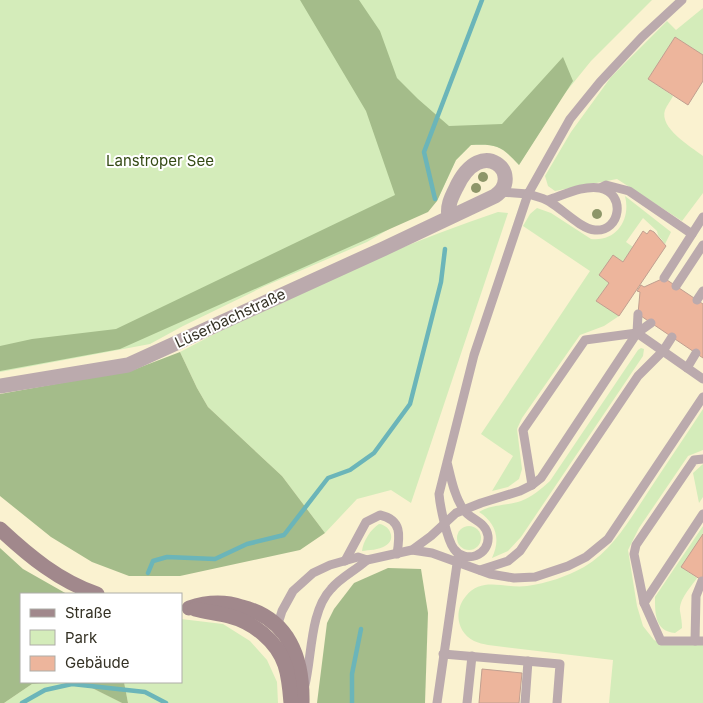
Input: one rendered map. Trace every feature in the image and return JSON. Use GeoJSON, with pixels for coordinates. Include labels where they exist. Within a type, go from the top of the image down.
{"type":"FeatureCollection","features":[{"type":"Feature","properties":{"kind":"main road"},"geometry":{"type":"LineString","coordinates":[[0,530],[56,575],[94,593]]}},
{"type":"Feature","properties":{"kind":"main road"},"geometry":{"type":"LineString","coordinates":[[185,608],[205,603],[234,604],[256,610],[277,624],[290,642],[297,658],[301,676],[298,700]]}},
{"type":"Feature","properties":{"kind":"main road"},"geometry":{"type":"LineString","coordinates":[[185,608],[230,616],[251,625],[264,634],[276,648],[285,664],[298,700]]}},
{"type":"Feature","properties":{"kind":"street"},"geometry":{"type":"LineString","coordinates":[[449,217],[448,204],[462,175],[474,163],[480,160],[491,161],[502,169],[506,184],[501,192]]}},
{"type":"Feature","properties":{"kind":"street","name":"Lüserbachstraße"},"geometry":{"type":"LineString","coordinates":[[0,386],[128,365],[383,250],[501,192]]}},
{"type":"Feature","properties":{"kind":"lane"},"geometry":{"type":"LineString","coordinates":[[437,703],[458,559],[451,545],[438,494],[474,355],[528,194],[570,119],[642,37],[682,0]]}},
{"type":"Feature","properties":{"kind":"lane"},"geometry":{"type":"LineString","coordinates":[[548,200],[587,188],[601,188],[606,185],[629,192],[692,234]]}},
{"type":"Feature","properties":{"kind":"lane"},"geometry":{"type":"LineString","coordinates":[[501,192],[528,194],[548,200],[589,229],[602,230],[614,222],[618,209],[613,196],[601,188]]}},
{"type":"Feature","properties":{"kind":"lane"},"geometry":{"type":"LineString","coordinates":[[664,278],[703,217]]}},
{"type":"Feature","properties":{"kind":"lane"},"geometry":{"type":"LineString","coordinates":[[676,286],[703,245]]}},
{"type":"Feature","properties":{"kind":"lane"},"geometry":{"type":"LineString","coordinates":[[697,300],[703,292]]}},
{"type":"Feature","properties":{"kind":"lane"},"geometry":{"type":"LineString","coordinates":[[637,333],[638,314]]}},
{"type":"Feature","properties":{"kind":"lane"},"geometry":{"type":"LineString","coordinates":[[276,648],[277,624],[282,611],[293,591],[313,573],[358,557],[367,560],[412,550],[456,513],[520,491],[541,478],[637,333],[651,323]]}},
{"type":"Feature","properties":{"kind":"lane"},"geometry":{"type":"LineString","coordinates":[[532,485],[523,430],[585,340],[637,333],[703,379]]}},
{"type":"Feature","properties":{"kind":"lane"},"geometry":{"type":"LineString","coordinates":[[480,570],[508,560],[520,551],[638,376],[663,351],[672,337]]}},
{"type":"Feature","properties":{"kind":"lane"},"geometry":{"type":"LineString","coordinates":[[686,368],[696,353]]}},
{"type":"Feature","properties":{"kind":"lane"},"geometry":{"type":"LineString","coordinates":[[412,550],[458,559],[490,574],[514,578],[535,577],[586,558],[608,539],[703,397]]}},
{"type":"Feature","properties":{"kind":"lane"},"geometry":{"type":"LineString","coordinates":[[702,581],[696,596],[699,641],[661,641],[644,603],[634,554],[636,545],[694,460],[703,459]]}},
{"type":"Feature","properties":{"kind":"lane"},"geometry":{"type":"LineString","coordinates":[[447,462],[456,496],[464,510],[486,528],[488,541],[483,552],[478,555],[458,559]]}},
{"type":"Feature","properties":{"kind":"lane"},"geometry":{"type":"LineString","coordinates":[[644,603],[703,514]]}},
{"type":"Feature","properties":{"kind":"lane"},"geometry":{"type":"LineString","coordinates":[[345,561],[366,522],[380,516],[391,519],[396,525],[398,531],[397,554]]}},
{"type":"Feature","properties":{"kind":"lane"},"geometry":{"type":"LineString","coordinates":[[298,700],[308,670],[321,604],[329,590],[340,579],[367,560]]}},
{"type":"Feature","properties":{"kind":"lane"},"geometry":{"type":"LineString","coordinates":[[444,654],[560,664],[557,703]]}},
{"type":"Feature","properties":{"kind":"lane"},"geometry":{"type":"LineString","coordinates":[[467,703],[472,656]]}},
{"type":"Feature","properties":{"kind":"lane"},"geometry":{"type":"LineString","coordinates":[[525,703],[528,661]]}},
{"type":"Feature","properties":{"kind":"green space","name":"Lanstroper See"},"geometry":{"type":"Polygon","coordinates":[[[0,0],[652,0],[591,61],[561,98],[519,165],[503,150],[487,145],[471,145],[456,160],[437,201],[367,242],[265,286],[150,344],[0,372],[0,0]]]}},
{"type":"Feature","properties":{"kind":"green space"},"geometry":{"type":"Polygon","coordinates":[[[300,0],[359,0],[380,31],[397,78],[449,126],[502,124],[563,57],[573,81],[519,165],[503,150],[487,145],[471,145],[456,160],[437,201],[428,212],[120,349],[0,371],[0,346],[32,339],[116,329],[395,195],[366,111],[300,0]]]}},
{"type":"Feature","properties":{"kind":"green space"},"geometry":{"type":"Polygon","coordinates":[[[703,8],[703,55],[675,37],[648,79],[673,96],[665,110],[664,117],[671,130],[703,156],[703,193],[682,221],[617,179],[555,191],[548,186],[545,176],[571,132],[611,77],[667,21],[676,30],[703,8]]]}},
{"type":"Feature","properties":{"kind":"green space"},"geometry":{"type":"Polygon","coordinates":[[[625,196],[671,232],[665,244],[657,231],[643,218],[626,242],[633,247],[623,262],[613,256],[599,275],[609,283],[596,301],[619,316],[604,326],[580,335],[522,418],[517,429],[522,469],[519,479],[508,487],[492,491],[513,456],[481,434],[590,271],[523,226],[530,214],[537,208],[551,213],[591,239],[608,237],[615,233],[624,221],[626,213],[625,196]]]}},
{"type":"Feature","properties":{"kind":"green space"},"geometry":{"type":"Polygon","coordinates":[[[498,212],[508,213],[411,503],[391,490],[357,499],[325,533],[282,476],[208,407],[180,352],[297,294],[376,258],[498,212]]]}},
{"type":"Feature","properties":{"kind":"green space"},"geometry":{"type":"Polygon","coordinates":[[[641,348],[644,349],[643,356],[521,537],[508,551],[492,558],[496,544],[495,532],[485,516],[479,512],[484,509],[516,503],[536,492],[550,481],[641,348]]]}},
{"type":"Feature","properties":{"kind":"green space"},"geometry":{"type":"Polygon","coordinates":[[[180,352],[208,407],[282,476],[325,533],[300,550],[180,576],[129,576],[92,562],[51,537],[0,496],[0,394],[133,370],[180,352]]]}},
{"type":"Feature","properties":{"kind":"green space"},"geometry":{"type":"Polygon","coordinates":[[[703,409],[703,450],[688,456],[639,528],[628,550],[637,606],[643,626],[654,640],[666,645],[703,645],[703,703],[609,703],[613,660],[488,645],[476,642],[463,632],[459,620],[462,602],[472,590],[479,586],[527,586],[549,581],[584,567],[604,552],[627,523],[703,409]]]}},
{"type":"Feature","properties":{"kind":"green space"},"geometry":{"type":"Polygon","coordinates":[[[703,464],[703,497],[699,503],[693,473],[703,464]]]}},
{"type":"Feature","properties":{"kind":"green space"},"geometry":{"type":"Polygon","coordinates":[[[379,524],[389,530],[391,540],[383,547],[362,551],[368,536],[379,524]]]}},
{"type":"Feature","properties":{"kind":"green space"},"geometry":{"type":"Polygon","coordinates":[[[469,526],[477,530],[481,538],[477,546],[469,550],[461,546],[457,538],[461,530],[469,526]]]}},
{"type":"Feature","properties":{"kind":"green space"},"geometry":{"type":"Polygon","coordinates":[[[703,526],[703,534],[681,567],[697,578],[681,602],[682,628],[675,633],[668,632],[663,629],[658,621],[655,610],[655,597],[703,526]]]}},
{"type":"Feature","properties":{"kind":"green space"},"geometry":{"type":"Polygon","coordinates":[[[0,548],[23,569],[65,593],[20,593],[20,683],[50,683],[32,684],[4,703],[0,703],[0,548]]]}},
{"type":"Feature","properties":{"kind":"green space"},"geometry":{"type":"Polygon","coordinates":[[[388,568],[421,569],[428,613],[425,703],[317,703],[327,623],[334,609],[354,583],[388,568]]]}},
{"type":"Feature","properties":{"kind":"green space"},"geometry":{"type":"Polygon","coordinates":[[[182,619],[223,624],[250,641],[267,660],[277,682],[278,703],[128,703],[124,683],[182,683],[182,619]]]}},
{"type":"Feature","properties":{"kind":"green space"},"geometry":{"type":"Polygon","coordinates":[[[82,683],[122,703],[4,703],[32,684],[82,683]]]}},
{"type":"Feature","properties":{"kind":"green space"},"geometry":{"type":"Polygon","coordinates":[[[82,683],[124,683],[128,703],[122,703],[82,683]]]}},
{"type":"Feature","properties":{"kind":"building"},"geometry":{"type":"Polygon","coordinates":[[[675,37],[703,55],[703,81],[688,105],[648,79],[675,37]]]}},
{"type":"Feature","properties":{"kind":"building"},"geometry":{"type":"Polygon","coordinates":[[[650,230],[666,246],[619,316],[596,301],[609,283],[599,275],[613,255],[623,262],[643,231],[647,234],[650,230]]]}},
{"type":"Feature","properties":{"kind":"building"},"geometry":{"type":"Polygon","coordinates":[[[664,278],[703,304],[703,358],[638,314],[640,292],[637,291],[641,285],[644,287],[664,278]]]}},
{"type":"Feature","properties":{"kind":"building"},"geometry":{"type":"Polygon","coordinates":[[[703,534],[703,581],[681,567],[703,534]]]}},
{"type":"Feature","properties":{"kind":"building"},"geometry":{"type":"Polygon","coordinates":[[[482,669],[522,673],[519,703],[479,703],[482,669]]]}},
{"type":"Feature","properties":{"kind":"waterway"},"geometry":{"type":"LineString","coordinates":[[435,199],[424,152],[482,0]]}},
{"type":"Feature","properties":{"kind":"waterway"},"geometry":{"type":"LineString","coordinates":[[148,573],[153,561],[167,557],[215,559],[247,544],[284,535],[328,478],[350,470],[374,453],[410,404],[441,282],[445,249]]}},
{"type":"Feature","properties":{"kind":"waterway"},"geometry":{"type":"LineString","coordinates":[[352,703],[352,674],[361,629]]}},
{"type":"Feature","properties":{"kind":"waterway"},"geometry":{"type":"LineString","coordinates":[[22,703],[45,690],[72,684],[145,692],[166,703]]}}]}
